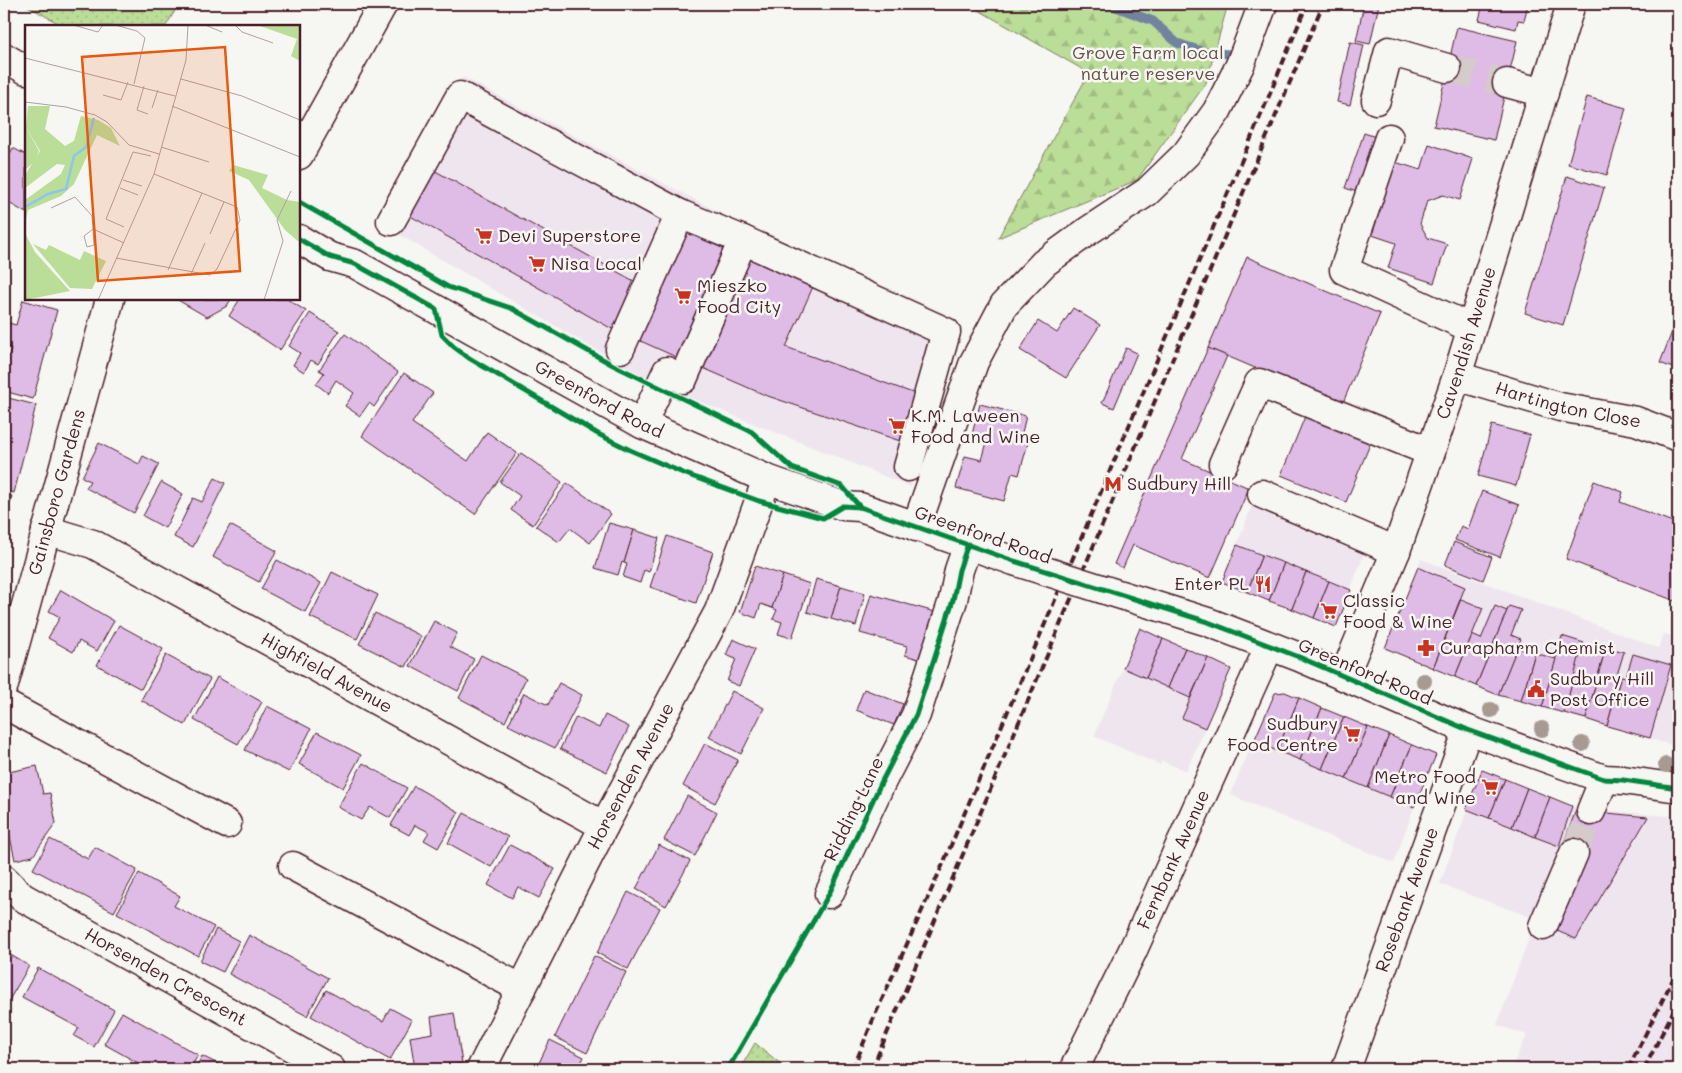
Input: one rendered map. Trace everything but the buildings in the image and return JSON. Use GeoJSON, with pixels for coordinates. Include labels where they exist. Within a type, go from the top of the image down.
{"type":"FeatureCollection","features":[{"type":"Feature","properties":{"kind":"street"},"geometry":{"type":"LineString","coordinates":[[300,153],[383,4]]}},
{"type":"Feature","properties":{"kind":"street"},"geometry":{"type":"LineString","coordinates":[[916,527],[974,362],[1004,305],[1044,263],[1147,192],[1186,154],[1217,111],[1240,65],[1263,4]]}},
{"type":"Feature","properties":{"kind":"street","name":"Cavendish Avenue"},"geometry":{"type":"LineString","coordinates":[[1344,676],[1396,551],[1457,376],[1571,4]]}},
{"type":"Feature","properties":{"kind":"street"},"geometry":{"type":"LineString","coordinates":[[1376,100],[1389,51],[1447,68]]}},
{"type":"Feature","properties":{"kind":"street"},"geometry":{"type":"LineString","coordinates":[[4,57],[25,69]]}},
{"type":"Feature","properties":{"kind":"street"},"geometry":{"type":"LineString","coordinates":[[1507,83],[1544,93]]}},
{"type":"Feature","properties":{"kind":"street"},"geometry":{"type":"LineString","coordinates":[[391,221],[460,96],[680,214],[743,240],[946,332],[908,467]]}},
{"type":"Feature","properties":{"kind":"street"},"geometry":{"type":"LineString","coordinates":[[1388,138],[1344,270],[1471,328]]}},
{"type":"Feature","properties":{"kind":"street"},"geometry":{"type":"LineString","coordinates":[[620,349],[680,214]]}},
{"type":"Feature","properties":{"kind":"street","name":"Greenford Road"},"geometry":{"type":"LineString","coordinates":[[300,240],[330,257],[354,264],[642,424],[767,479],[843,506],[860,507],[1014,561],[1188,615],[1344,676],[1393,699],[1468,730],[1604,779],[1678,788]]}},
{"type":"Feature","properties":{"kind":"street"},"geometry":{"type":"LineString","coordinates":[[642,424],[675,375],[743,240]]}},
{"type":"Feature","properties":{"kind":"street","name":"Gainsboro Gardens"},"geometry":{"type":"LineString","coordinates":[[4,685],[110,300]]}},
{"type":"Feature","properties":{"kind":"street","name":"Hartington Close"},"geometry":{"type":"LineString","coordinates":[[1457,376],[1560,408],[1636,421],[1678,436]]}},
{"type":"Feature","properties":{"kind":"street"},"geometry":{"type":"LineString","coordinates":[[1223,464],[1258,383],[1431,452]]}},
{"type":"Feature","properties":{"kind":"street","name":"Horsenden Avenue"},"geometry":{"type":"LineString","coordinates":[[481,1069],[604,826],[719,611],[767,479]]}},
{"type":"Feature","properties":{"kind":"street"},"geometry":{"type":"LineString","coordinates":[[1262,494],[1396,551]]}},
{"type":"Feature","properties":{"kind":"street","name":"Highfield Avenue"},"geometry":{"type":"LineString","coordinates":[[46,530],[93,544],[604,826]]}},
{"type":"Feature","properties":{"kind":"street","name":"Ridding Lane"},"geometry":{"type":"LineString","coordinates":[[829,894],[881,782],[916,715],[953,600],[959,570],[968,544]]}},
{"type":"Feature","properties":{"kind":"street","name":"Fernbank Avenue"},"geometry":{"type":"LineString","coordinates":[[1074,1069],[1133,950],[1269,646]]}},
{"type":"Feature","properties":{"kind":"street"},"geometry":{"type":"LineString","coordinates":[[4,704],[227,824]]}},
{"type":"Feature","properties":{"kind":"street","name":"Rosebank Avenue"},"geometry":{"type":"LineString","coordinates":[[1346,1069],[1468,730]]}},
{"type":"Feature","properties":{"kind":"street"},"geometry":{"type":"LineString","coordinates":[[1591,812],[1604,779]]}},
{"type":"Feature","properties":{"kind":"street"},"geometry":{"type":"LineString","coordinates":[[1543,926],[1574,853]]}},
{"type":"Feature","properties":{"kind":"street"},"geometry":{"type":"LineString","coordinates":[[293,866],[522,989]]}},
{"type":"Feature","properties":{"kind":"street","name":"Horsenden Crescent"},"geometry":{"type":"LineString","coordinates":[[4,879],[22,897],[331,1069]]}},
{"type":"Feature","properties":{"kind":"shaded area"},"geometry":{"type":"Polygon","coordinates":[[[463,77],[722,214],[955,318],[911,487],[653,383],[374,220],[463,77]]]}},
{"type":"Feature","properties":{"kind":"shaded area"},"geometry":{"type":"Polygon","coordinates":[[[1254,501],[1366,549],[1336,627],[1222,582],[1254,501]]]}},
{"type":"Feature","properties":{"kind":"shaded area"},"geometry":{"type":"Polygon","coordinates":[[[1421,559],[1658,648],[1664,634],[1678,637],[1678,747],[1498,695],[1385,648],[1421,559]]]}},
{"type":"Feature","properties":{"kind":"shaded area"},"geometry":{"type":"Polygon","coordinates":[[[1140,628],[1231,669],[1186,771],[1162,761],[1160,765],[1094,736],[1140,628]]]}},
{"type":"Feature","properties":{"kind":"shaded area"},"geometry":{"type":"Polygon","coordinates":[[[1285,692],[1436,755],[1414,807],[1394,863],[1230,795],[1275,693],[1285,692]]]}},
{"type":"Feature","properties":{"kind":"shaded area"},"geometry":{"type":"Polygon","coordinates":[[[1482,770],[1577,808],[1678,817],[1678,1069],[1511,1069],[1527,1035],[1497,1025],[1536,919],[1440,884],[1482,770]]]}},
{"type":"Feature","properties":{"kind":"green space"},"geometry":{"type":"Polygon","coordinates":[[[24,4],[179,4],[167,25],[61,25],[24,4]]]}},
{"type":"Feature","properties":{"kind":"green space","name":"Grove Farm local nature reserve"},"geometry":{"type":"Polygon","coordinates":[[[968,4],[1228,4],[1206,83],[1137,180],[998,238],[1089,73],[968,4]]]}},
{"type":"Feature","properties":{"kind":"green space"},"geometry":{"type":"Polygon","coordinates":[[[755,1043],[787,1069],[740,1069],[755,1043]]]}},
{"type":"Feature","properties":{"kind":"waterway"},"geometry":{"type":"LineString","coordinates":[[1108,4],[1153,21],[1177,43],[1205,52],[1229,54]]}},
{"type":"Feature","properties":{"kind":"tunnel"},"geometry":{"type":"LineString","coordinates":[[1447,68],[1507,83]]}},
{"type":"Feature","properties":{"kind":"tunnel"},"geometry":{"type":"LineString","coordinates":[[1574,853],[1591,811]]}},
{"type":"Feature","properties":{"kind":"railway"},"geometry":{"type":"LineString","coordinates":[[853,1069],[875,1015],[943,864],[1307,4]]}},
{"type":"Feature","properties":{"kind":"railway"},"geometry":{"type":"LineString","coordinates":[[872,1069],[1323,4]]}},
{"type":"Feature","properties":{"kind":"railway"},"geometry":{"type":"LineString","coordinates":[[1628,1069],[1678,969]]}},
{"type":"Feature","properties":{"kind":"railway"},"geometry":{"type":"LineString","coordinates":[[1644,1069],[1678,1002]]}},
{"type":"Feature","properties":{"kind":"cycle path"},"geometry":{"type":"LineString","coordinates":[[300,203],[448,287],[511,308],[613,365],[752,432],[792,468],[842,486],[860,507]]}},
{"type":"Feature","properties":{"kind":"cycle path"},"geometry":{"type":"LineString","coordinates":[[300,240],[330,257],[355,264],[436,309],[442,335],[469,358],[598,434],[683,473],[759,501],[823,518],[843,506],[860,507],[1014,561],[1208,622],[1299,657],[1468,730],[1604,779],[1678,788]]}},
{"type":"Feature","properties":{"kind":"cycle path"},"geometry":{"type":"LineString","coordinates":[[728,1069],[829,894],[881,783],[916,715],[953,600],[959,570],[968,544]]}},
{"type":"Feature","properties":{"kind":"place","name":"Devi Superstore"},"geometry":{"type":"Point","coordinates":[484,236]}},
{"type":"Feature","properties":{"kind":"place","name":"Nisa Local"},"geometry":{"type":"Point","coordinates":[537,264]}},
{"type":"Feature","properties":{"kind":"place","name":"Mieszko Food City"},"geometry":{"type":"Point","coordinates":[683,296]}},
{"type":"Feature","properties":{"kind":"place","name":"K.M. Laween Food and Wine"},"geometry":{"type":"Point","coordinates":[897,426]}},
{"type":"Feature","properties":{"kind":"place","name":"Sudbury Hill"},"geometry":{"type":"Point","coordinates":[1113,484]}},
{"type":"Feature","properties":{"kind":"place","name":"Enter PL"},"geometry":{"type":"Point","coordinates":[1263,584]}},
{"type":"Feature","properties":{"kind":"place","name":"Classic Food & Wine"},"geometry":{"type":"Point","coordinates":[1329,611]}},
{"type":"Feature","properties":{"kind":"place","name":"Curapharm Chemist"},"geometry":{"type":"Point","coordinates":[1426,648]}},
{"type":"Feature","properties":{"kind":"place","name":"Sudbury Hill Post Office"},"geometry":{"type":"Point","coordinates":[1536,689]}},
{"type":"Feature","properties":{"kind":"place","name":"Sudbury Food Centre"},"geometry":{"type":"Point","coordinates":[1352,734]}},
{"type":"Feature","properties":{"kind":"place","name":"Metro Food and Wine"},"geometry":{"type":"Point","coordinates":[1490,787]}}]}
